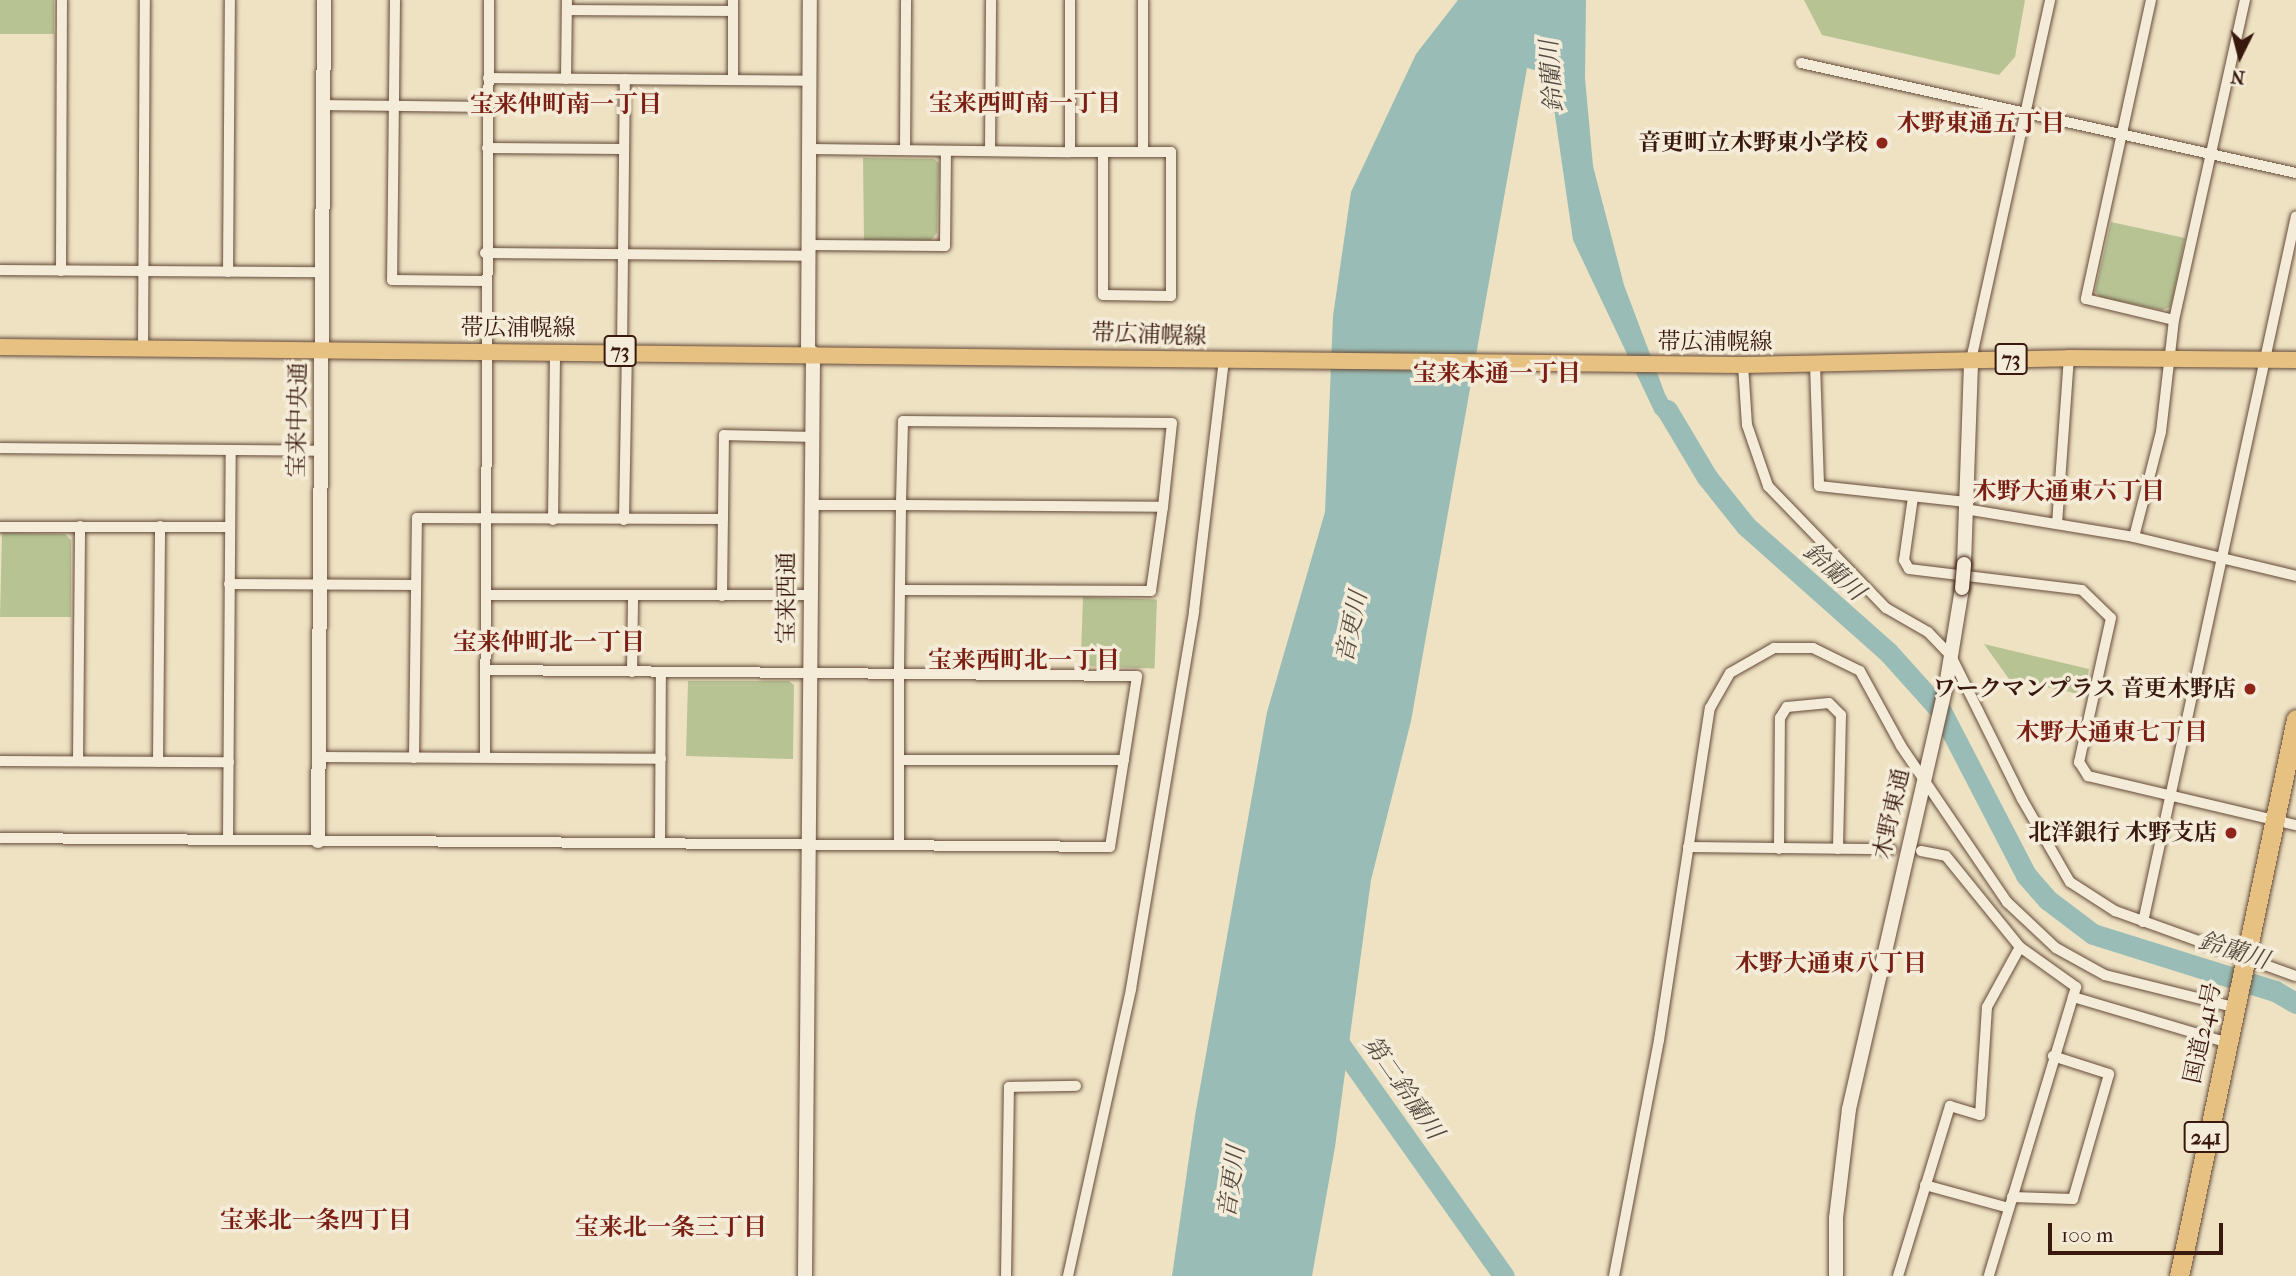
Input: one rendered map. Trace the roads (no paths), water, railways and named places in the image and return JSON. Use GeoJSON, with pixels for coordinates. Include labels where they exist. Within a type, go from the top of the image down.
{"type":"FeatureCollection","features":[{"type":"Feature","properties":{"kind":"highway","name":"国道241号"},"geometry":{"type":"LineString","coordinates":[[2179,1276],[2225,1042],[2296,719]]}},
{"type":"Feature","properties":{"kind":"main road","name":"帯広浦幌線"},"geometry":{"type":"LineString","coordinates":[[0,346],[1735,365],[2069,358],[2296,360]]}},
{"type":"Feature","properties":{"kind":"street"},"geometry":{"type":"LineString","coordinates":[[61,271],[62,0]]}},
{"type":"Feature","properties":{"kind":"street"},"geometry":{"type":"LineString","coordinates":[[143,348],[145,0]]}},
{"type":"Feature","properties":{"kind":"street"},"geometry":{"type":"LineString","coordinates":[[228,272],[230,0]]}},
{"type":"Feature","properties":{"kind":"street","name":"宝来中央通"},"geometry":{"type":"LineString","coordinates":[[318,841],[324,0]]}},
{"type":"Feature","properties":{"kind":"street"},"geometry":{"type":"LineString","coordinates":[[395,0],[392,280],[485,281]]}},
{"type":"Feature","properties":{"kind":"street"},"geometry":{"type":"LineString","coordinates":[[485,757],[485,253],[489,0]]}},
{"type":"Feature","properties":{"kind":"street","name":"宝来西通"},"geometry":{"type":"LineString","coordinates":[[805,1276],[812,437],[808,251],[810,0]]}},
{"type":"Feature","properties":{"kind":"street"},"geometry":{"type":"LineString","coordinates":[[905,150],[906,0]]}},
{"type":"Feature","properties":{"kind":"street"},"geometry":{"type":"LineString","coordinates":[[990,151],[991,0]]}},
{"type":"Feature","properties":{"kind":"street"},"geometry":{"type":"LineString","coordinates":[[1070,0],[1070,152]]}},
{"type":"Feature","properties":{"kind":"street"},"geometry":{"type":"LineString","coordinates":[[1143,0],[1143,152]]}},
{"type":"Feature","properties":{"kind":"street"},"geometry":{"type":"LineString","coordinates":[[1971,360],[2050,0]]}},
{"type":"Feature","properties":{"kind":"street"},"geometry":{"type":"LineString","coordinates":[[2151,0],[2086,299],[2174,320]]}},
{"type":"Feature","properties":{"kind":"street"},"geometry":{"type":"LineString","coordinates":[[2134,537],[2161,432],[2167,359],[2174,320],[2245,0]]}},
{"type":"Feature","properties":{"kind":"street"},"geometry":{"type":"LineString","coordinates":[[566,79],[567,5],[733,5],[733,80]]}},
{"type":"Feature","properties":{"kind":"street"},"geometry":{"type":"LineString","coordinates":[[1801,63],[2296,173]]}},
{"type":"Feature","properties":{"kind":"street"},"geometry":{"type":"LineString","coordinates":[[488,78],[810,81]]}},
{"type":"Feature","properties":{"kind":"street"},"geometry":{"type":"LineString","coordinates":[[624,520],[625,79]]}},
{"type":"Feature","properties":{"kind":"street"},"geometry":{"type":"LineString","coordinates":[[323,106],[488,107]]}},
{"type":"Feature","properties":{"kind":"street"},"geometry":{"type":"LineString","coordinates":[[487,148],[624,149]]}},
{"type":"Feature","properties":{"kind":"street"},"geometry":{"type":"LineString","coordinates":[[810,149],[1171,152],[1171,296],[1102,295],[1103,152]]}},
{"type":"Feature","properties":{"kind":"street"},"geometry":{"type":"LineString","coordinates":[[485,253],[624,255],[945,246],[946,150]]}},
{"type":"Feature","properties":{"kind":"street"},"geometry":{"type":"LineString","coordinates":[[2143,922],[2168,795],[2296,216]]}},
{"type":"Feature","properties":{"kind":"street"},"geometry":{"type":"LineString","coordinates":[[0,270],[323,272]]}},
{"type":"Feature","properties":{"kind":"street"},"geometry":{"type":"LineString","coordinates":[[553,520],[555,350]]}},
{"type":"Feature","properties":{"kind":"street"},"geometry":{"type":"LineString","coordinates":[[2057,524],[2069,358]]}},
{"type":"Feature","properties":{"kind":"street"},"geometry":{"type":"LineString","coordinates":[[1069,1276],[1131,989],[1194,611],[1232,360]]}},
{"type":"Feature","properties":{"kind":"street","name":"木野東通"},"geometry":{"type":"LineString","coordinates":[[1836,1276],[1836,1218],[1849,1109],[1947,680],[1962,588],[1971,360]]}},
{"type":"Feature","properties":{"kind":"street"},"geometry":{"type":"LineString","coordinates":[[1815,364],[1819,486],[1913,497],[2134,537],[2296,576]]}},
{"type":"Feature","properties":{"kind":"street"},"geometry":{"type":"LineString","coordinates":[[1735,365],[1746,425],[1769,486],[1886,608],[1928,632],[1951,656],[2022,799],[2070,881],[2093,900],[2143,922],[2243,961],[2296,976]]}},
{"type":"Feature","properties":{"kind":"street"},"geometry":{"type":"LineString","coordinates":[[899,845],[899,674],[900,590],[901,506],[903,421],[1172,423],[1151,591],[900,590]]}},
{"type":"Feature","properties":{"kind":"street"},"geometry":{"type":"LineString","coordinates":[[722,596],[724,435],[812,437]]}},
{"type":"Feature","properties":{"kind":"street"},"geometry":{"type":"LineString","coordinates":[[0,448],[320,452]]}},
{"type":"Feature","properties":{"kind":"street"},"geometry":{"type":"LineString","coordinates":[[228,839],[231,451]]}},
{"type":"Feature","properties":{"kind":"street"},"geometry":{"type":"LineString","coordinates":[[1913,497],[1904,560],[1909,569],[2082,590],[2111,618],[2079,762],[2088,776],[2296,825]]}},
{"type":"Feature","properties":{"kind":"street"},"geometry":{"type":"LineString","coordinates":[[811,505],[1163,507]]}},
{"type":"Feature","properties":{"kind":"street"},"geometry":{"type":"LineString","coordinates":[[414,758],[417,518],[723,519]]}},
{"type":"Feature","properties":{"kind":"street"},"geometry":{"type":"LineString","coordinates":[[78,761],[80,526]]}},
{"type":"Feature","properties":{"kind":"street"},"geometry":{"type":"LineString","coordinates":[[158,762],[160,526]]}},
{"type":"Feature","properties":{"kind":"street"},"geometry":{"type":"LineString","coordinates":[[0,527],[230,527]]}},
{"type":"Feature","properties":{"kind":"street"},"geometry":{"type":"LineString","coordinates":[[229,584],[415,585]]}},
{"type":"Feature","properties":{"kind":"street"},"geometry":{"type":"LineString","coordinates":[[486,595],[809,595]]}},
{"type":"Feature","properties":{"kind":"street"},"geometry":{"type":"LineString","coordinates":[[632,672],[633,596]]}},
{"type":"Feature","properties":{"kind":"street"},"geometry":{"type":"LineString","coordinates":[[1614,1276],[1659,1040],[1710,708],[1730,673],[1774,648],[1813,648],[1860,671],[1901,746],[1924,776],[2007,902],[2056,948],[2105,975],[2234,1003]]}},
{"type":"Feature","properties":{"kind":"street"},"geometry":{"type":"LineString","coordinates":[[0,838],[1110,847],[1137,676],[485,670]]}},
{"type":"Feature","properties":{"kind":"street"},"geometry":{"type":"LineString","coordinates":[[660,843],[662,672]]}},
{"type":"Feature","properties":{"kind":"street"},"geometry":{"type":"LineString","coordinates":[[1779,849],[1780,718],[1787,707],[1829,703],[1841,715],[1838,849]]}},
{"type":"Feature","properties":{"kind":"street"},"geometry":{"type":"LineString","coordinates":[[318,757],[661,759]]}},
{"type":"Feature","properties":{"kind":"street"},"geometry":{"type":"LineString","coordinates":[[899,760],[1125,760]]}},
{"type":"Feature","properties":{"kind":"street"},"geometry":{"type":"LineString","coordinates":[[0,761],[229,762]]}},
{"type":"Feature","properties":{"kind":"street"},"geometry":{"type":"LineString","coordinates":[[1688,847],[1891,849]]}},
{"type":"Feature","properties":{"kind":"street"},"geometry":{"type":"LineString","coordinates":[[1921,851],[1946,856],[2020,947],[2076,987],[2053,1056],[1989,1276]]}},
{"type":"Feature","properties":{"kind":"street"},"geometry":{"type":"LineString","coordinates":[[1898,1276],[1950,1106],[1980,1115],[1987,1007],[2020,947]]}},
{"type":"Feature","properties":{"kind":"street"},"geometry":{"type":"LineString","coordinates":[[2073,997],[2225,1042]]}},
{"type":"Feature","properties":{"kind":"street"},"geometry":{"type":"LineString","coordinates":[[1925,1185],[2010,1203],[2073,1199],[2109,1074],[2053,1056]]}},
{"type":"Feature","properties":{"kind":"street"},"geometry":{"type":"LineString","coordinates":[[1006,1276],[1010,1087],[1076,1086]]}},
{"type":"Feature","properties":{"kind":"water","name":"音更川"},"geometry":{"type":"Polygon","coordinates":[[[1458,0],[1586,0],[1585,78],[1593,166],[1624,285],[1665,394],[1684,428],[1679,437],[1655,413],[1573,240],[1549,74],[1527,68],[1411,721],[1371,880],[1335,1147],[1312,1276],[1172,1276],[1195,1116],[1267,712],[1325,512],[1333,316],[1351,192],[1416,54],[1458,0]]]}},
{"type":"Feature","properties":{"kind":"waterway","name":"鈴蘭川"},"geometry":{"type":"LineString","coordinates":[[1667,410],[1707,477],[1746,526],[1888,652],[1941,711],[2026,875],[2048,900],[2093,934],[2275,991],[2296,1003]]}},
{"type":"Feature","properties":{"kind":"waterway","name":"第二鈴蘭川"},"geometry":{"type":"LineString","coordinates":[[1331,1032],[1504,1276]]}},
{"type":"Feature","properties":{"kind":"place","name":"音更町立木野東小学校"},"geometry":{"type":"Point","coordinates":[1882,143]}},
{"type":"Feature","properties":{"kind":"place","name":"ワークマンプラス 音更木野店"},"geometry":{"type":"Point","coordinates":[2250,689]}},
{"type":"Feature","properties":{"kind":"place","name":"北洋銀行 木野支店"},"geometry":{"type":"Point","coordinates":[2231,833]}},
{"type":"Feature","properties":{"kind":"district","name":"宝来西町南一丁目"},"geometry":{"type":"Point","coordinates":[1025,104]}},
{"type":"Feature","properties":{"kind":"district","name":"宝来仲町南一丁目"},"geometry":{"type":"Point","coordinates":[566,105]}},
{"type":"Feature","properties":{"kind":"district","name":"木野東通五丁目"},"geometry":{"type":"Point","coordinates":[1981,124]}},
{"type":"Feature","properties":{"kind":"district","name":"宝来本通一丁目"},"geometry":{"type":"Point","coordinates":[1497,374]}},
{"type":"Feature","properties":{"kind":"district","name":"木野大通東六丁目"},"geometry":{"type":"Point","coordinates":[2069,492]}},
{"type":"Feature","properties":{"kind":"district","name":"宝来仲町北一丁目"},"geometry":{"type":"Point","coordinates":[549,643]}},
{"type":"Feature","properties":{"kind":"district","name":"宝来西町北一丁目"},"geometry":{"type":"Point","coordinates":[1024,661]}},
{"type":"Feature","properties":{"kind":"district","name":"木野大通東七丁目"},"geometry":{"type":"Point","coordinates":[2112,733]}},
{"type":"Feature","properties":{"kind":"district","name":"木野大通東八丁目"},"geometry":{"type":"Point","coordinates":[1831,964]}},
{"type":"Feature","properties":{"kind":"district","name":"宝来北一条四丁目"},"geometry":{"type":"Point","coordinates":[316,1221]}},
{"type":"Feature","properties":{"kind":"district","name":"宝来北一条三丁目"},"geometry":{"type":"Point","coordinates":[671,1228]}}]}
